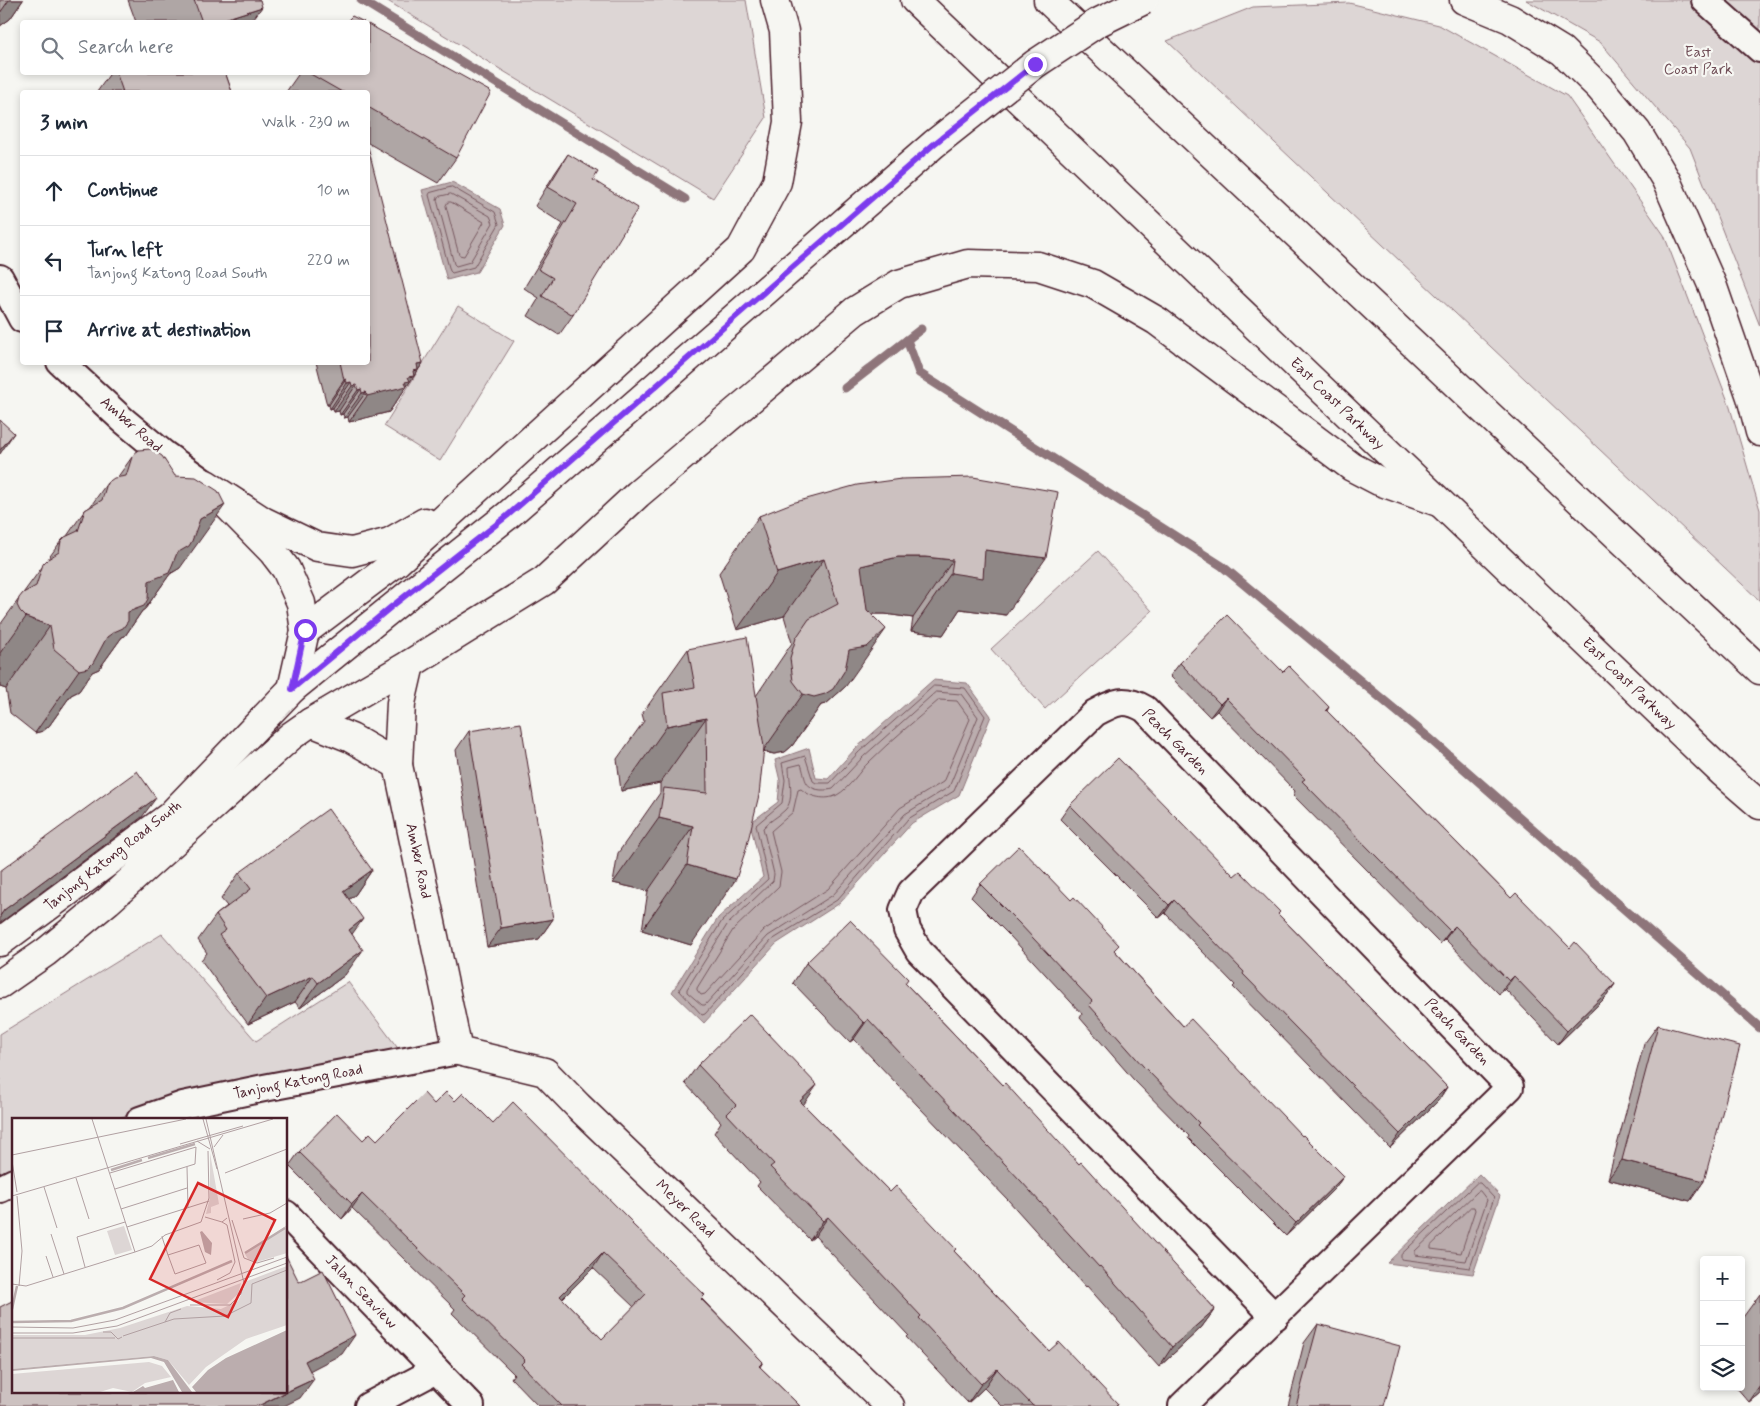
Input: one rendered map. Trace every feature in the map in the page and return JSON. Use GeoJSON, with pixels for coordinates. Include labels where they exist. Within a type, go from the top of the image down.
{"type":"FeatureCollection","features":[{"type":"Feature","properties":{"kind":"main road"},"geometry":{"type":"LineString","coordinates":[[305,630],[398,561],[741,249],[777,182],[788,122],[784,31],[775,0]]}},
{"type":"Feature","properties":{"kind":"main road","name":"East Coast Parkway"},"geometry":{"type":"LineString","coordinates":[[915,0],[1723,774],[1760,805]]}},
{"type":"Feature","properties":{"kind":"main road"},"geometry":{"type":"LineString","coordinates":[[1048,0],[1760,670]]}},
{"type":"Feature","properties":{"kind":"main road","name":"Tanjong Katong Road South"},"geometry":{"type":"LineString","coordinates":[[0,942],[170,816],[292,689],[507,516],[934,144],[1035,64],[1097,23],[1144,0]]}},
{"type":"Feature","properties":{"kind":"main road"},"geometry":{"type":"LineString","coordinates":[[1464,0],[1510,19],[1562,51],[1600,88],[1637,132],[1666,180],[1713,287],[1751,397],[1760,432]]}},
{"type":"Feature","properties":{"kind":"main road","name":"Tanjong Katong Road South"},"geometry":{"type":"LineString","coordinates":[[0,984],[46,952],[108,901],[291,736],[544,581],[638,494],[855,311],[899,284],[968,264],[1038,266],[1093,284],[1157,321],[1352,467],[1379,481],[1438,502]]}},
{"type":"Feature","properties":{"kind":"main road"},"geometry":{"type":"LineString","coordinates":[[206,484],[264,521],[318,548],[352,552],[390,542],[467,498]]}},
{"type":"Feature","properties":{"kind":"main road"},"geometry":{"type":"LineString","coordinates":[[206,484],[273,552],[286,569],[301,603],[305,630],[292,689]]}},
{"type":"Feature","properties":{"kind":"main road","name":"Amber Road"},"geometry":{"type":"LineString","coordinates":[[410,664],[401,703],[398,765],[458,1051]]}},
{"type":"Feature","properties":{"kind":"main road"},"geometry":{"type":"LineString","coordinates":[[311,722],[351,738],[398,765]]}},
{"type":"Feature","properties":{"kind":"main road","name":"Meyer Road"},"geometry":{"type":"LineString","coordinates":[[458,1051],[545,1072],[890,1406]]}},
{"type":"Feature","properties":{"kind":"street"},"geometry":{"type":"LineString","coordinates":[[1705,0],[1760,49]]}},
{"type":"Feature","properties":{"kind":"street"},"geometry":{"type":"LineString","coordinates":[[0,278],[20,315]]}},
{"type":"Feature","properties":{"kind":"street","name":"Amber Road"},"geometry":{"type":"LineString","coordinates":[[63,365],[123,420],[164,454],[206,484]]}},
{"type":"Feature","properties":{"kind":"street","name":"Peach Garden"},"geometry":{"type":"LineString","coordinates":[[1182,1406],[1275,1317],[1510,1087],[1145,710],[1132,702],[1112,704],[1095,713],[911,892],[903,910],[907,930],[919,951],[1275,1317]]}},
{"type":"Feature","properties":{"kind":"street","name":"Tanjong Katong Road"},"geometry":{"type":"LineString","coordinates":[[153,1118],[191,1112],[264,1088],[458,1051]]}},
{"type":"Feature","properties":{"kind":"street"},"geometry":{"type":"LineString","coordinates":[[0,1189],[12,1183]]}},
{"type":"Feature","properties":{"kind":"street","name":"Jalan Seaview"},"geometry":{"type":"LineString","coordinates":[[288,1216],[471,1406]]}},
{"type":"Feature","properties":{"kind":"street"},"geometry":{"type":"LineString","coordinates":[[368,1406],[436,1370]]}},
{"type":"Feature","properties":{"kind":"green space"},"geometry":{"type":"Polygon","coordinates":[[[386,0],[746,0],[766,118],[713,198],[386,0]]]}},
{"type":"Feature","properties":{"kind":"green space","name":"East Coast Park"},"geometry":{"type":"Polygon","coordinates":[[[1526,0],[1760,0],[1760,326],[1690,148],[1600,42],[1526,0]]]}},
{"type":"Feature","properties":{"kind":"green space"},"geometry":{"type":"Polygon","coordinates":[[[1349,3],[1439,25],[1567,96],[1664,235],[1729,404],[1760,510],[1760,601],[1167,41],[1253,7],[1349,3]]]}},
{"type":"Feature","properties":{"kind":"green space"},"geometry":{"type":"Polygon","coordinates":[[[458,306],[514,341],[440,461],[384,426],[458,306]]]}},
{"type":"Feature","properties":{"kind":"green space"},"geometry":{"type":"Polygon","coordinates":[[[1098,551],[1152,611],[1045,709],[991,649],[1098,551]]]}},
{"type":"Feature","properties":{"kind":"green space"},"geometry":{"type":"Polygon","coordinates":[[[162,934],[256,1041],[348,982],[400,1051],[183,1093],[119,1118],[12,1118],[12,1171],[0,1177],[0,1034],[162,934]]]}},
{"type":"Feature","properties":{"kind":"water"},"geometry":{"type":"Polygon","coordinates":[[[452,182],[500,209],[505,225],[477,272],[447,280],[422,190],[452,182]]]}},
{"type":"Feature","properties":{"kind":"water"},"geometry":{"type":"Polygon","coordinates":[[[933,680],[967,683],[991,716],[959,795],[912,823],[840,903],[776,944],[704,1023],[672,992],[718,918],[763,877],[750,823],[778,802],[780,781],[775,760],[809,748],[816,778],[828,779],[855,749],[933,680]]]}},
{"type":"Feature","properties":{"kind":"water"},"geometry":{"type":"Polygon","coordinates":[[[1479,1174],[1500,1196],[1473,1274],[1387,1263],[1479,1174]]]}},
{"type":"Feature","properties":{"kind":"building"},"geometry":{"type":"Polygon","coordinates":[[[194,0],[260,0],[262,7],[221,20],[201,20],[194,0]]]}},
{"type":"Feature","properties":{"kind":"building"},"geometry":{"type":"Polygon","coordinates":[[[352,16],[360,20],[348,20],[352,16]]]}},
{"type":"Feature","properties":{"kind":"building"},"geometry":{"type":"Polygon","coordinates":[[[370,25],[491,92],[456,158],[370,108],[370,90],[338,90],[312,75],[370,75],[370,25]]]}},
{"type":"Feature","properties":{"kind":"building"},"geometry":{"type":"Polygon","coordinates":[[[117,75],[226,75],[231,90],[122,90],[117,75]]]}},
{"type":"Feature","properties":{"kind":"building"},"geometry":{"type":"Polygon","coordinates":[[[568,154],[598,172],[593,180],[638,208],[573,315],[542,296],[553,278],[538,269],[577,204],[548,187],[568,154]]]}},
{"type":"Feature","properties":{"kind":"building"},"geometry":{"type":"Polygon","coordinates":[[[370,155],[423,363],[417,364],[418,370],[413,371],[414,376],[408,377],[410,381],[405,382],[407,386],[367,396],[366,392],[362,393],[361,389],[358,390],[356,385],[352,386],[351,382],[347,383],[346,379],[344,380],[341,365],[370,365],[370,155]]]}},
{"type":"Feature","properties":{"kind":"building"},"geometry":{"type":"Polygon","coordinates":[[[0,420],[14,433],[0,450],[0,420]]]}},
{"type":"Feature","properties":{"kind":"building"},"geometry":{"type":"Polygon","coordinates":[[[151,449],[162,456],[175,476],[196,477],[218,491],[225,505],[200,519],[192,541],[189,546],[177,553],[169,573],[149,581],[148,599],[144,606],[128,612],[128,621],[123,628],[107,637],[93,663],[88,668],[79,670],[54,649],[50,626],[26,617],[20,611],[17,605],[19,598],[23,593],[36,586],[43,564],[59,552],[61,541],[78,531],[85,510],[102,500],[107,483],[114,478],[126,476],[132,457],[138,450],[151,449]]]}},
{"type":"Feature","properties":{"kind":"building"},"geometry":{"type":"Polygon","coordinates":[[[973,477],[1058,492],[1046,558],[985,550],[983,578],[951,573],[953,560],[925,557],[898,557],[861,566],[867,610],[886,629],[867,647],[849,650],[845,670],[833,689],[825,694],[814,697],[803,694],[793,681],[790,658],[796,638],[809,619],[838,604],[824,559],[777,573],[759,516],[792,503],[857,485],[901,479],[973,477]]]}},
{"type":"Feature","properties":{"kind":"building"},"geometry":{"type":"Polygon","coordinates":[[[1227,615],[1283,672],[1289,666],[1329,707],[1326,710],[1511,898],[1516,893],[1570,948],[1575,942],[1615,984],[1567,1031],[1514,976],[1509,981],[1455,926],[1450,931],[1302,781],[1305,779],[1226,698],[1220,704],[1180,663],[1227,615]]]}},
{"type":"Feature","properties":{"kind":"building"},"geometry":{"type":"Polygon","coordinates":[[[747,637],[764,747],[759,795],[746,849],[736,879],[687,865],[693,826],[659,818],[664,788],[707,793],[706,718],[667,726],[663,693],[695,687],[688,649],[747,637]]]}},
{"type":"Feature","properties":{"kind":"building"},"geometry":{"type":"Polygon","coordinates":[[[521,723],[553,919],[501,928],[469,731],[521,723]]]}},
{"type":"Feature","properties":{"kind":"building"},"geometry":{"type":"Polygon","coordinates":[[[1118,758],[1234,876],[1240,871],[1280,912],[1278,914],[1447,1087],[1400,1134],[1243,974],[1244,972],[1174,900],[1169,905],[1070,805],[1118,758]]]}},
{"type":"Feature","properties":{"kind":"building"},"geometry":{"type":"Polygon","coordinates":[[[137,771],[156,798],[4,910],[0,916],[0,871],[137,771]]]}},
{"type":"Feature","properties":{"kind":"building"},"geometry":{"type":"Polygon","coordinates":[[[328,809],[372,870],[343,891],[363,919],[349,930],[363,950],[318,983],[313,976],[266,998],[219,935],[226,930],[216,915],[251,889],[239,873],[328,809]]]}},
{"type":"Feature","properties":{"kind":"building"},"geometry":{"type":"Polygon","coordinates":[[[1019,846],[1071,900],[1074,897],[1119,945],[1114,950],[1183,1026],[1191,1019],[1302,1136],[1344,1176],[1296,1223],[1197,1125],[1199,1123],[1143,1066],[1089,1005],[1092,1001],[980,884],[1019,846]]]}},
{"type":"Feature","properties":{"kind":"building"},"geometry":{"type":"Polygon","coordinates":[[[850,920],[908,979],[905,983],[1003,1085],[1005,1083],[1079,1164],[1081,1162],[1215,1309],[1172,1347],[1100,1266],[868,1019],[864,1023],[806,963],[850,920]]]}},
{"type":"Feature","properties":{"kind":"building"},"geometry":{"type":"Polygon","coordinates":[[[750,1014],[817,1085],[800,1101],[890,1192],[896,1186],[956,1249],[954,1251],[1049,1351],[1059,1342],[1118,1404],[1116,1406],[1033,1406],[997,1369],[981,1384],[919,1318],[921,1316],[828,1217],[823,1221],[770,1167],[774,1164],[727,1114],[736,1105],[698,1065],[750,1014]]]}},
{"type":"Feature","properties":{"kind":"building"},"geometry":{"type":"Polygon","coordinates":[[[1658,1025],[1740,1046],[1704,1181],[1622,1160],[1658,1025]]]}},
{"type":"Feature","properties":{"kind":"building"},"geometry":{"type":"Polygon","coordinates":[[[446,1092],[455,1101],[463,1093],[493,1123],[513,1102],[632,1224],[705,1295],[701,1299],[763,1362],[759,1366],[800,1406],[562,1406],[521,1364],[525,1360],[462,1298],[465,1295],[362,1194],[352,1204],[299,1152],[337,1113],[363,1140],[370,1133],[377,1140],[424,1093],[434,1104],[446,1092]],[[603,1253],[560,1296],[602,1339],[646,1294],[603,1253]]]}},
{"type":"Feature","properties":{"kind":"building"},"geometry":{"type":"Polygon","coordinates":[[[288,1260],[299,1282],[323,1270],[355,1335],[305,1361],[314,1379],[288,1391],[288,1260]]]}},
{"type":"Feature","properties":{"kind":"building"},"geometry":{"type":"Polygon","coordinates":[[[12,1301],[12,1394],[282,1394],[258,1406],[0,1406],[0,1307],[12,1301]]]}},
{"type":"Feature","properties":{"kind":"building"},"geometry":{"type":"Polygon","coordinates":[[[1318,1324],[1400,1346],[1384,1406],[1296,1406],[1318,1324]]]}},
{"type":"Feature","properties":{"kind":"waterway"},"geometry":{"type":"LineString","coordinates":[[361,0],[685,199]]}},
{"type":"Feature","properties":{"kind":"waterway"},"geometry":{"type":"LineString","coordinates":[[845,388],[921,329]]}},
{"type":"Feature","properties":{"kind":"waterway"},"geometry":{"type":"LineString","coordinates":[[907,340],[919,373],[1222,566],[1429,738],[1760,1028]]}},
{"type":"Feature","properties":{"kind":"route"},"geometry":{"type":"LineString","coordinates":[[305,630],[292,689],[391,607],[507,516],[934,144],[1035,64]]}}]}
